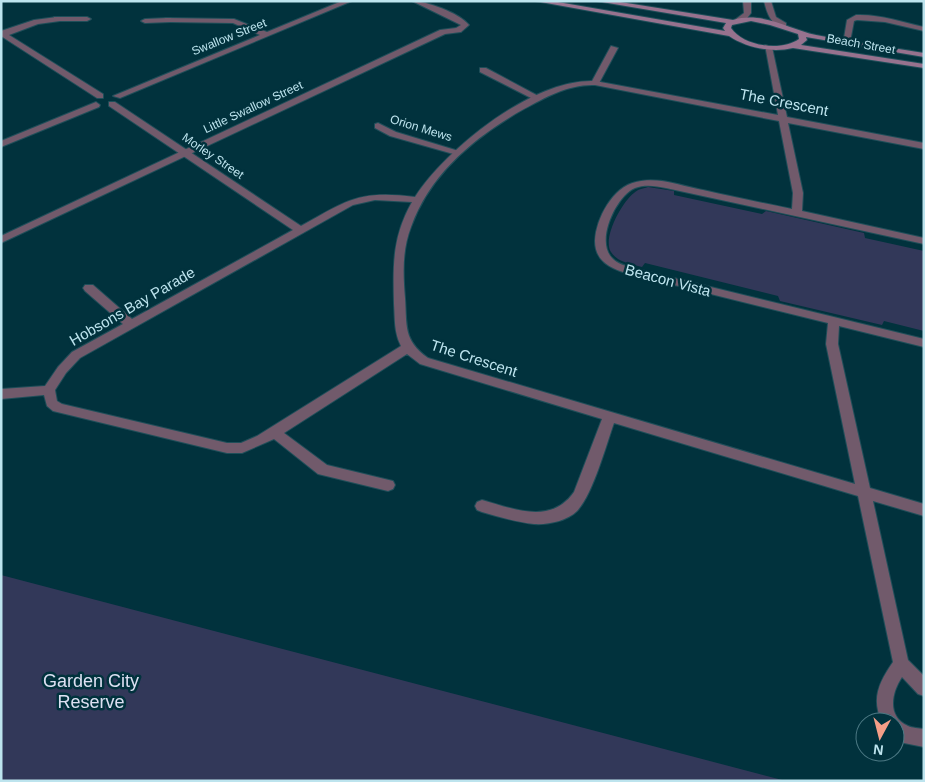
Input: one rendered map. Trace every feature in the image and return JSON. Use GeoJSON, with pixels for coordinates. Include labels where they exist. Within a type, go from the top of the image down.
{"type":"FeatureCollection","features":[{"type":"Feature","properties":{"kind":"street","name":"Swallow Street"},"geometry":{"type":"LineString","coordinates":[[98,100],[114,100],[349,1]]}},
{"type":"Feature","properties":{"kind":"street","name":"Little Swallow Street"},"geometry":{"type":"LineString","coordinates":[[1,240],[443,32],[458,30],[464,26],[464,23],[460,20],[415,1]]}},
{"type":"Feature","properties":{"kind":"street"},"geometry":{"type":"LineString","coordinates":[[538,1],[730,34]]}},
{"type":"Feature","properties":{"kind":"street"},"geometry":{"type":"LineString","coordinates":[[599,1],[736,21]]}},
{"type":"Feature","properties":{"kind":"street"},"geometry":{"type":"LineString","coordinates":[[730,34],[727,28],[736,21],[745,18],[748,12],[747,1]]}},
{"type":"Feature","properties":{"kind":"street"},"geometry":{"type":"LineString","coordinates":[[767,1],[773,18],[783,25]]}},
{"type":"Feature","properties":{"kind":"street"},"geometry":{"type":"LineString","coordinates":[[846,42],[851,20],[857,17],[870,17],[924,29]]}},
{"type":"Feature","properties":{"kind":"street"},"geometry":{"type":"LineString","coordinates":[[3,35],[40,21],[87,19]]}},
{"type":"Feature","properties":{"kind":"street","name":"Beach Street"},"geometry":{"type":"LineString","coordinates":[[736,21],[763,20],[783,25],[801,33],[924,55]]}},
{"type":"Feature","properties":{"kind":"street"},"geometry":{"type":"LineString","coordinates":[[145,21],[236,21],[268,35]]}},
{"type":"Feature","properties":{"kind":"street"},"geometry":{"type":"LineString","coordinates":[[795,46],[803,40],[801,33]]}},
{"type":"Feature","properties":{"kind":"street","name":"Beach Street"},"geometry":{"type":"LineString","coordinates":[[730,34],[746,42],[768,47],[795,46],[924,66]]}},
{"type":"Feature","properties":{"kind":"street"},"geometry":{"type":"LineString","coordinates":[[3,35],[98,100]]}},
{"type":"Feature","properties":{"kind":"street"},"geometry":{"type":"LineString","coordinates":[[768,47],[798,193],[797,214]]}},
{"type":"Feature","properties":{"kind":"street"},"geometry":{"type":"LineString","coordinates":[[595,83],[614,48]]}},
{"type":"Feature","properties":{"kind":"street"},"geometry":{"type":"LineString","coordinates":[[483,70],[538,98]]}},
{"type":"Feature","properties":{"kind":"street","name":"The Crescent"},"geometry":{"type":"LineString","coordinates":[[924,146],[595,83],[574,84],[538,98],[494,122],[457,152],[436,175],[418,200],[404,234],[399,253],[401,324],[407,348],[424,361],[924,510]]}},
{"type":"Feature","properties":{"kind":"street"},"geometry":{"type":"LineString","coordinates":[[1,144],[98,100]]}},
{"type":"Feature","properties":{"kind":"street","name":"Morley Street"},"geometry":{"type":"LineString","coordinates":[[114,100],[185,152],[300,230]]}},
{"type":"Feature","properties":{"kind":"street","name":"Orion Mews"},"geometry":{"type":"LineString","coordinates":[[378,126],[393,134],[457,152]]}},
{"type":"Feature","properties":{"kind":"street","name":"Beacon Vista"},"geometry":{"type":"LineString","coordinates":[[924,241],[666,185],[638,184],[623,192],[611,208],[602,230],[600,250],[609,262],[630,271],[924,343]]}},
{"type":"Feature","properties":{"kind":"street","name":"Hobsons Bay Parade"},"geometry":{"type":"LineString","coordinates":[[49,390],[62,370],[76,355],[363,197],[390,196],[418,200]]}},
{"type":"Feature","properties":{"kind":"street"},"geometry":{"type":"LineString","coordinates":[[89,288],[130,324]]}},
{"type":"Feature","properties":{"kind":"street"},"geometry":{"type":"LineString","coordinates":[[834,321],[832,344],[901,664],[924,688]]}},
{"type":"Feature","properties":{"kind":"street"},"geometry":{"type":"LineString","coordinates":[[1,394],[49,390],[51,403],[58,408],[228,448],[249,446],[407,348]]}},
{"type":"Feature","properties":{"kind":"street"},"geometry":{"type":"LineString","coordinates":[[482,506],[537,518],[556,516],[567,512],[576,504],[610,416]]}},
{"type":"Feature","properties":{"kind":"street"},"geometry":{"type":"LineString","coordinates":[[274,432],[323,470],[388,485]]}},
{"type":"Feature","properties":{"kind":"street"},"geometry":{"type":"LineString","coordinates":[[886,712],[883,706],[883,693],[901,664]]}},
{"type":"Feature","properties":{"kind":"street"},"geometry":{"type":"LineString","coordinates":[[905,734],[924,738]]}},
{"type":"Feature","properties":{"kind":"green space"},"geometry":{"type":"Polygon","coordinates":[[[648,187],[674,191],[674,195],[762,214],[766,211],[864,233],[865,238],[924,251],[924,331],[884,321],[882,325],[780,301],[778,296],[645,263],[642,267],[621,260],[611,252],[609,246],[611,230],[619,212],[629,198],[637,191],[648,187]]]}},
{"type":"Feature","properties":{"kind":"green space","name":"Garden City Reserve"},"geometry":{"type":"Polygon","coordinates":[[[1,575],[786,781],[1,781],[1,575]]]}}]}
